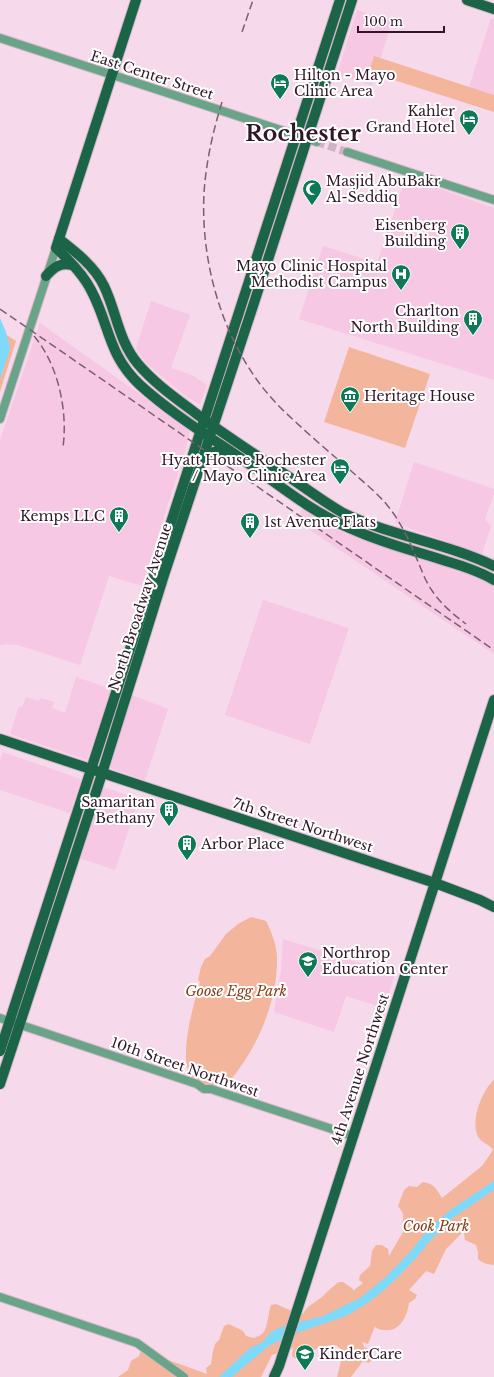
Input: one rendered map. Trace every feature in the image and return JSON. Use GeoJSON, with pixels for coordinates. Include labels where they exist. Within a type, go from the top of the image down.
{"type":"FeatureCollection","features":[{"type":"Feature","properties":{"kind":"main road"},"geometry":{"type":"LineString","coordinates":[[57,244],[136,0]]}},
{"type":"Feature","properties":{"kind":"main road","name":"North Broadway Avenue"},"geometry":{"type":"LineString","coordinates":[[0,1051],[340,0]]}},
{"type":"Feature","properties":{"kind":"main road","name":"North Broadway Avenue"},"geometry":{"type":"LineString","coordinates":[[0,1084],[10,1021],[102,773],[352,0]]}},
{"type":"Feature","properties":{"kind":"main road"},"geometry":{"type":"LineString","coordinates":[[467,0],[494,9]]}},
{"type":"Feature","properties":{"kind":"main road"},"geometry":{"type":"LineString","coordinates":[[57,244],[72,265],[87,282],[112,346],[124,367],[150,393],[200,430],[302,501],[341,524],[370,536],[468,568],[494,580]]}},
{"type":"Feature","properties":{"kind":"main road"},"geometry":{"type":"LineString","coordinates":[[57,244],[83,258],[104,285],[121,337],[137,363],[171,395],[213,426],[344,513],[366,522],[471,556],[494,566]]}},
{"type":"Feature","properties":{"kind":"main road"},"geometry":{"type":"LineString","coordinates":[[46,276],[57,266],[66,264],[72,265]]}},
{"type":"Feature","properties":{"kind":"main road"},"geometry":{"type":"LineString","coordinates":[[202,460],[206,455],[214,452],[223,451],[233,453]]}},
{"type":"Feature","properties":{"kind":"main road","name":"4th Avenue Northwest"},"geometry":{"type":"LineString","coordinates":[[274,1377],[494,700]]}},
{"type":"Feature","properties":{"kind":"main road","name":"7th Street Northwest"},"geometry":{"type":"LineString","coordinates":[[0,739],[435,883],[480,900],[494,907]]}},
{"type":"Feature","properties":{"kind":"street","name":"East Center Street"},"geometry":{"type":"LineString","coordinates":[[0,38],[317,142]]}},
{"type":"Feature","properties":{"kind":"street"},"geometry":{"type":"LineString","coordinates":[[347,152],[494,200]]}},
{"type":"Feature","properties":{"kind":"street"},"geometry":{"type":"LineString","coordinates":[[0,419],[57,244]]}},
{"type":"Feature","properties":{"kind":"street","name":"10th Street Northwest"},"geometry":{"type":"LineString","coordinates":[[10,1021],[197,1084],[204,1089],[211,1089],[353,1136]]}},
{"type":"Feature","properties":{"kind":"street"},"geometry":{"type":"LineString","coordinates":[[0,1297],[136,1343],[184,1377]]}},
{"type":"Feature","properties":{"kind":"shaded area"},"geometry":{"type":"Polygon","coordinates":[[[357,10],[392,21],[372,86],[337,74],[357,10]]]}},
{"type":"Feature","properties":{"kind":"shaded area"},"geometry":{"type":"Polygon","coordinates":[[[491,18],[494,19],[494,95],[469,87],[491,18]]]}},
{"type":"Feature","properties":{"kind":"shaded area","name":"Mayo Clinic Hospital Methodist Campus"},"geometry":{"type":"Polygon","coordinates":[[[406,177],[494,208],[494,380],[299,319],[323,246],[377,263],[406,177]]]}},
{"type":"Feature","properties":{"kind":"shaded area"},"geometry":{"type":"Polygon","coordinates":[[[151,301],[190,315],[171,368],[192,375],[207,385],[200,405],[187,397],[146,363],[136,348],[151,301]]]}},
{"type":"Feature","properties":{"kind":"shaded area"},"geometry":{"type":"Polygon","coordinates":[[[40,323],[190,430],[186,448],[142,586],[109,576],[80,665],[18,645],[0,645],[0,440],[40,323]]]}},
{"type":"Feature","properties":{"kind":"shaded area"},"geometry":{"type":"Polygon","coordinates":[[[414,462],[494,489],[494,494],[485,519],[491,526],[482,554],[395,523],[414,462]]]}},
{"type":"Feature","properties":{"kind":"shaded area"},"geometry":{"type":"Polygon","coordinates":[[[302,509],[361,540],[454,569],[480,578],[494,585],[494,654],[298,522],[302,509]]]}},
{"type":"Feature","properties":{"kind":"shaded area"},"geometry":{"type":"Polygon","coordinates":[[[263,600],[349,628],[310,744],[225,715],[263,600]]]}},
{"type":"Feature","properties":{"kind":"shaded area"},"geometry":{"type":"Polygon","coordinates":[[[76,677],[112,689],[87,760],[10,734],[19,706],[22,707],[26,697],[39,701],[40,698],[54,702],[52,708],[65,713],[76,677]]]}},
{"type":"Feature","properties":{"kind":"shaded area"},"geometry":{"type":"Polygon","coordinates":[[[132,695],[168,709],[145,780],[110,768],[132,695]]]}},
{"type":"Feature","properties":{"kind":"shaded area"},"geometry":{"type":"Polygon","coordinates":[[[3,752],[81,779],[70,813],[0,790],[0,761],[3,752]]]}},
{"type":"Feature","properties":{"kind":"shaded area"},"geometry":{"type":"Polygon","coordinates":[[[103,787],[139,799],[115,870],[79,858],[103,787]]]}},
{"type":"Feature","properties":{"kind":"shaded area"},"geometry":{"type":"Polygon","coordinates":[[[283,939],[395,974],[384,1008],[346,996],[334,1032],[274,1012],[281,971],[283,939]]]}},
{"type":"Feature","properties":{"kind":"green space"},"geometry":{"type":"Polygon","coordinates":[[[374,56],[494,95],[494,112],[369,72],[374,56]]]}},
{"type":"Feature","properties":{"kind":"green space"},"geometry":{"type":"Polygon","coordinates":[[[0,331],[16,341],[0,392],[0,331]]]}},
{"type":"Feature","properties":{"kind":"green space"},"geometry":{"type":"Polygon","coordinates":[[[349,347],[430,374],[405,448],[324,422],[349,347]]]}},
{"type":"Feature","properties":{"kind":"green space","name":"Goose Egg Park"},"geometry":{"type":"Polygon","coordinates":[[[251,917],[266,921],[275,943],[277,970],[272,999],[268,1014],[256,1041],[241,1066],[228,1082],[211,1089],[198,1083],[192,1078],[188,1069],[186,1058],[188,1031],[200,982],[198,980],[201,967],[205,959],[210,956],[226,934],[238,924],[251,917]]]}},
{"type":"Feature","properties":{"kind":"green space","name":"Cook Park"},"geometry":{"type":"Polygon","coordinates":[[[494,1080],[494,1264],[486,1264],[478,1259],[476,1245],[465,1240],[464,1234],[467,1228],[446,1249],[434,1274],[426,1271],[409,1290],[417,1295],[415,1299],[409,1303],[406,1316],[403,1321],[395,1328],[390,1330],[383,1330],[376,1328],[375,1326],[368,1344],[362,1342],[364,1347],[370,1350],[374,1357],[369,1363],[363,1361],[351,1377],[337,1377],[341,1361],[341,1349],[336,1345],[333,1345],[314,1350],[296,1359],[292,1356],[293,1348],[272,1355],[261,1377],[118,1377],[128,1370],[131,1361],[139,1356],[141,1350],[207,1374],[206,1368],[211,1364],[215,1344],[219,1340],[224,1326],[229,1324],[243,1331],[246,1336],[254,1338],[263,1333],[265,1330],[271,1305],[276,1304],[303,1314],[310,1305],[339,1282],[343,1282],[353,1289],[353,1291],[363,1283],[359,1280],[360,1275],[370,1266],[372,1251],[376,1245],[382,1245],[388,1249],[389,1256],[403,1232],[403,1214],[398,1206],[404,1190],[409,1186],[417,1187],[423,1182],[433,1186],[442,1198],[482,1166],[493,1150],[479,1138],[476,1132],[475,1124],[481,1099],[485,1091],[494,1080]]]}},
{"type":"Feature","properties":{"kind":"water"},"geometry":{"type":"Polygon","coordinates":[[[0,318],[6,332],[10,349],[0,379],[0,318]]]}},
{"type":"Feature","properties":{"kind":"water"},"geometry":{"type":"Polygon","coordinates":[[[494,1181],[494,1190],[454,1217],[428,1243],[397,1278],[369,1302],[346,1316],[302,1331],[270,1345],[232,1377],[219,1377],[250,1348],[263,1342],[271,1332],[281,1327],[323,1316],[360,1298],[386,1277],[410,1252],[426,1232],[450,1210],[494,1181]]]}},
{"type":"Feature","properties":{"kind":"tunnel"},"geometry":{"type":"LineString","coordinates":[[317,142],[347,152]]}},
{"type":"Feature","properties":{"kind":"railway"},"geometry":{"type":"LineString","coordinates":[[242,32],[253,0]]}},
{"type":"Feature","properties":{"kind":"railway"},"geometry":{"type":"LineString","coordinates":[[222,102],[213,135],[206,170],[204,223],[207,253],[213,283],[222,312],[234,340],[248,367],[266,391],[286,413],[387,505],[405,533],[425,579],[431,589],[444,605],[466,624]]}},
{"type":"Feature","properties":{"kind":"railway"},"geometry":{"type":"LineString","coordinates":[[0,309],[494,650]]}},
{"type":"Feature","properties":{"kind":"railway"},"geometry":{"type":"LineString","coordinates":[[34,336],[49,360],[59,388],[64,418],[63,447]]}},
{"type":"Feature","properties":{"kind":"place","name":"Hilton - Mayo Clinic Area"},"geometry":{"type":"Point","coordinates":[280,100]}},
{"type":"Feature","properties":{"kind":"place","name":"Kahler Grand Hotel"},"geometry":{"type":"Point","coordinates":[469,136]}},
{"type":"Feature","properties":{"kind":"place","name":"Masjid AbuBakr Al-Seddiq"},"geometry":{"type":"Point","coordinates":[312,206]}},
{"type":"Feature","properties":{"kind":"place","name":"Eisenberg Building"},"geometry":{"type":"Point","coordinates":[460,250]}},
{"type":"Feature","properties":{"kind":"place","name":"Mayo Clinic Hospital Methodist Campus"},"geometry":{"type":"Point","coordinates":[401,291]}},
{"type":"Feature","properties":{"kind":"place","name":"Charlton North Building"},"geometry":{"type":"Point","coordinates":[473,336]}},
{"type":"Feature","properties":{"kind":"place","name":"Heritage House"},"geometry":{"type":"Point","coordinates":[350,413]}},
{"type":"Feature","properties":{"kind":"place","name":"Hyatt House Rochester / Mayo Clinic Area"},"geometry":{"type":"Point","coordinates":[340,485]}},
{"type":"Feature","properties":{"kind":"place","name":"Kemps LLC"},"geometry":{"type":"Point","coordinates":[119,533]}},
{"type":"Feature","properties":{"kind":"place","name":"1st Avenue Flats"},"geometry":{"type":"Point","coordinates":[250,539]}},
{"type":"Feature","properties":{"kind":"place","name":"Samaritan Bethany"},"geometry":{"type":"Point","coordinates":[169,827]}},
{"type":"Feature","properties":{"kind":"place","name":"Arbor Place"},"geometry":{"type":"Point","coordinates":[187,861]}},
{"type":"Feature","properties":{"kind":"place","name":"Northrop Education Center"},"geometry":{"type":"Point","coordinates":[308,978]}},
{"type":"Feature","properties":{"kind":"place","name":"KinderCare"},"geometry":{"type":"Point","coordinates":[305,1371]}},
{"type":"Feature","properties":{"kind":"district","name":"Rochester"},"geometry":{"type":"Point","coordinates":[303,133]}}]}
